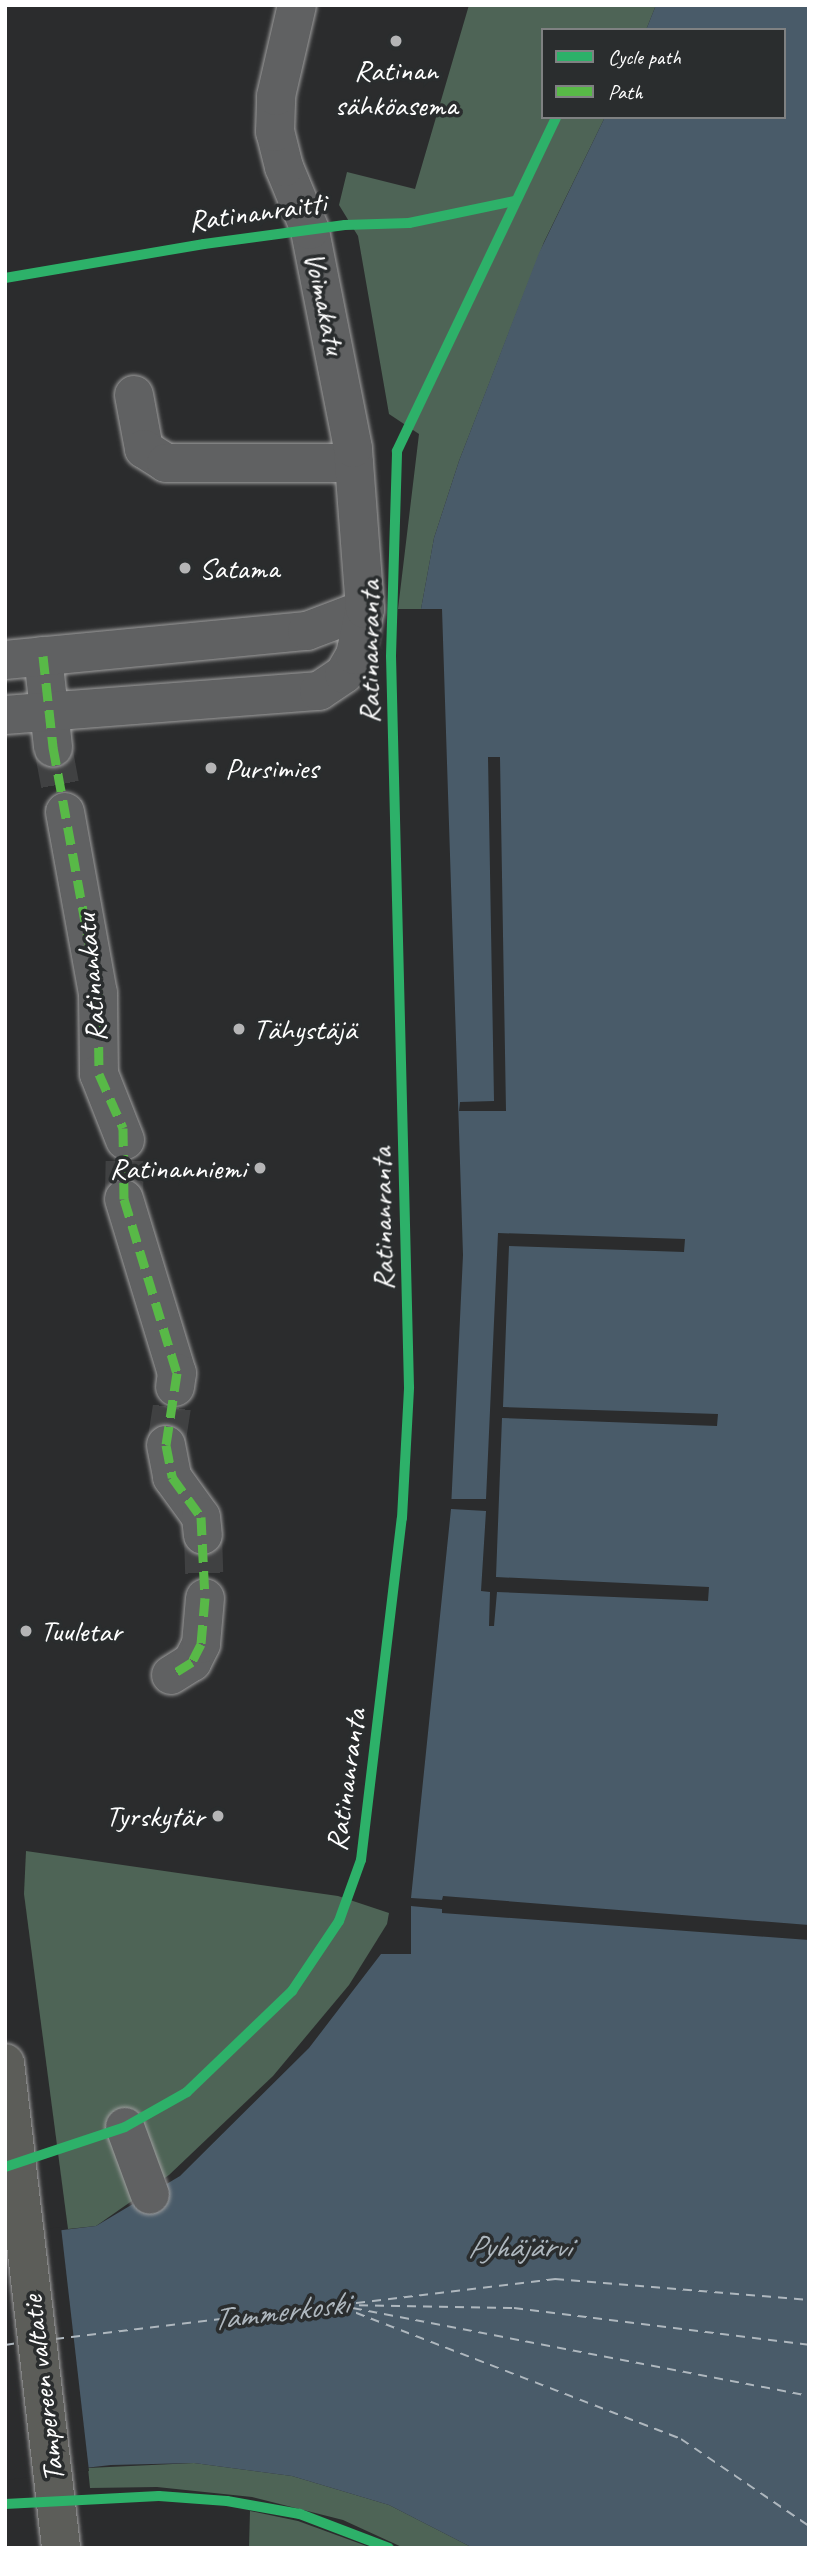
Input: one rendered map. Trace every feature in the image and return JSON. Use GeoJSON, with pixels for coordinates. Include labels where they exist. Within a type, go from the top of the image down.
{"type":"FeatureCollection","features":[{"type":"Feature","properties":{"kind":"main road","name":"Tampereen valtatie"},"geometry":{"type":"LineString","coordinates":[[5,2063],[61,2548]]}},
{"type":"Feature","properties":{"kind":"street","name":"Voimakatu"},"geometry":{"type":"LineString","coordinates":[[5,715],[52,729],[319,691],[344,674],[355,654],[365,609],[354,463],[310,230],[284,167],[275,132],[276,96],[297,5]]}},
{"type":"Feature","properties":{"kind":"street"},"geometry":{"type":"LineString","coordinates":[[134,395],[144,449],[166,463],[354,463]]}},
{"type":"Feature","properties":{"kind":"street"},"geometry":{"type":"LineString","coordinates":[[5,660],[307,631],[365,609]]}},
{"type":"Feature","properties":{"kind":"street"},"geometry":{"type":"LineString","coordinates":[[43,656],[52,729]]}},
{"type":"Feature","properties":{"kind":"street","name":"Ratinankatu"},"geometry":{"type":"LineString","coordinates":[[65,812],[98,993],[99,1074],[125,1140]]}},
{"type":"Feature","properties":{"kind":"street"},"geometry":{"type":"LineString","coordinates":[[124,1199],[177,1373],[175,1387]]}},
{"type":"Feature","properties":{"kind":"street"},"geometry":{"type":"LineString","coordinates":[[166,1445],[173,1477],[201,1517],[203,1535]]}},
{"type":"Feature","properties":{"kind":"street"},"geometry":{"type":"LineString","coordinates":[[172,1675],[192,1662],[201,1644],[205,1598]]}},
{"type":"Feature","properties":{"kind":"street"},"geometry":{"type":"LineString","coordinates":[[125,2127],[150,2194]]}},
{"type":"Feature","properties":{"kind":"green space"},"geometry":{"type":"Polygon","coordinates":[[[469,5],[656,5],[647,28],[541,28],[541,119],[604,119],[544,242],[459,461],[434,538],[421,609],[398,609],[419,434],[389,414],[358,236],[339,205],[347,172],[415,189],[469,5]]]}},
{"type":"Feature","properties":{"kind":"green space"},"geometry":{"type":"Polygon","coordinates":[[[26,1851],[338,1896],[389,1913],[387,1924],[349,1985],[273,2076],[169,2175],[96,2226],[68,2229],[24,1894],[26,1851]]]}},
{"type":"Feature","properties":{"kind":"green space"},"geometry":{"type":"Polygon","coordinates":[[[194,2463],[292,2476],[389,2505],[473,2548],[404,2548],[343,2520],[252,2497],[157,2487],[90,2488],[88,2468],[194,2463]]]}},
{"type":"Feature","properties":{"kind":"green space"},"geometry":{"type":"Polygon","coordinates":[[[250,2511],[298,2521],[372,2548],[249,2548],[250,2511]]]}},
{"type":"Feature","properties":{"kind":"water","name":"Pyhäjärvi"},"geometry":{"type":"Polygon","coordinates":[[[656,5],[809,5],[809,2548],[473,2548],[389,2505],[292,2476],[194,2463],[111,2465],[5,2477],[5,2237],[96,2226],[180,2176],[309,2048],[381,1954],[411,1954],[411,1898],[451,1509],[463,1255],[442,609],[421,609],[434,538],[459,461],[539,253],[604,119],[786,119],[786,28],[647,28],[656,5]]]}},
{"type":"Feature","properties":{"kind":"pier"},"geometry":{"type":"Polygon","coordinates":[[[488,757],[500,757],[506,1111],[459,1111],[460,1102],[494,1101],[488,757]]]}},
{"type":"Feature","properties":{"kind":"pier"},"geometry":{"type":"Polygon","coordinates":[[[498,1233],[685,1239],[684,1252],[509,1246],[503,1407],[718,1414],[717,1426],[502,1418],[496,1577],[709,1587],[708,1601],[497,1592],[494,1626],[489,1626],[490,1592],[481,1591],[486,1511],[451,1509],[451,1499],[486,1499],[498,1233]]]}},
{"type":"Feature","properties":{"kind":"pier"},"geometry":{"type":"Polygon","coordinates":[[[443,1896],[809,1925],[809,1940],[442,1913],[442,1909],[411,1906],[411,1898],[442,1900],[443,1896]]]}},
{"type":"Feature","properties":{"kind":"pier"},"geometry":{"type":"Polygon","coordinates":[[[61,2227],[89,2471],[5,2480],[5,2234],[61,2227]]]}},
{"type":"Feature","properties":{"kind":"ferry route"},"geometry":{"type":"LineString","coordinates":[[340,2305],[555,2279],[809,2300]]}},
{"type":"Feature","properties":{"kind":"ferry route"},"geometry":{"type":"LineString","coordinates":[[55,2339],[337,2305],[809,2396]]}},
{"type":"Feature","properties":{"kind":"ferry route"},"geometry":{"type":"LineString","coordinates":[[343,2305],[514,2308],[809,2345]]}},
{"type":"Feature","properties":{"kind":"ferry route"},"geometry":{"type":"LineString","coordinates":[[341,2307],[681,2439],[809,2526]]}},
{"type":"Feature","properties":{"kind":"ferry route"},"geometry":{"type":"LineString","coordinates":[[5,2345],[18,2343]]}},
{"type":"Feature","properties":{"kind":"tunnel"},"geometry":{"type":"LineString","coordinates":[[53,747],[65,812]]}},
{"type":"Feature","properties":{"kind":"tunnel"},"geometry":{"type":"LineString","coordinates":[[124,1199],[125,1140]]}},
{"type":"Feature","properties":{"kind":"tunnel"},"geometry":{"type":"LineString","coordinates":[[166,1445],[175,1387]]}},
{"type":"Feature","properties":{"kind":"tunnel"},"geometry":{"type":"LineString","coordinates":[[203,1535],[205,1598]]}},
{"type":"Feature","properties":{"kind":"marked path"},"geometry":{"type":"LineString","coordinates":[[43,656],[53,747],[98,993],[99,1074],[123,1128],[124,1199],[177,1373],[166,1445],[172,1477],[201,1517],[205,1598],[201,1644],[192,1662],[171,1675]]}},
{"type":"Feature","properties":{"kind":"cycle path","name":"Ratinanranta"},"geometry":{"type":"LineString","coordinates":[[5,2167],[125,2127],[187,2092],[292,1991],[339,1921],[361,1860],[402,1518],[409,1387],[391,656],[397,451],[555,119]]}},
{"type":"Feature","properties":{"kind":"cycle path","name":"Ratinanraitti"},"geometry":{"type":"LineString","coordinates":[[5,278],[204,244],[345,225],[409,223],[514,201]]}},
{"type":"Feature","properties":{"kind":"cycle path"},"geometry":{"type":"LineString","coordinates":[[5,2504],[159,2496],[227,2501],[300,2514],[389,2548]]}},
{"type":"Feature","properties":{"kind":"place","name":"Ratinan sähköasema"},"geometry":{"type":"Point","coordinates":[396,41]}},
{"type":"Feature","properties":{"kind":"place","name":"Satama"},"geometry":{"type":"Point","coordinates":[185,568]}},
{"type":"Feature","properties":{"kind":"place","name":"Pursimies"},"geometry":{"type":"Point","coordinates":[211,768]}},
{"type":"Feature","properties":{"kind":"place","name":"Tähystäjä"},"geometry":{"type":"Point","coordinates":[239,1029]}},
{"type":"Feature","properties":{"kind":"place","name":"Ratinanniemi"},"geometry":{"type":"Point","coordinates":[260,1168]}},
{"type":"Feature","properties":{"kind":"place","name":"Tuuletar"},"geometry":{"type":"Point","coordinates":[26,1631]}},
{"type":"Feature","properties":{"kind":"place","name":"Tyrskytär"},"geometry":{"type":"Point","coordinates":[218,1816]}},
{"type":"Feature","properties":{"kind":"water label","name":"Tammerkoski"},"geometry":{"type":"Point","coordinates":[280,2312]}}]}
